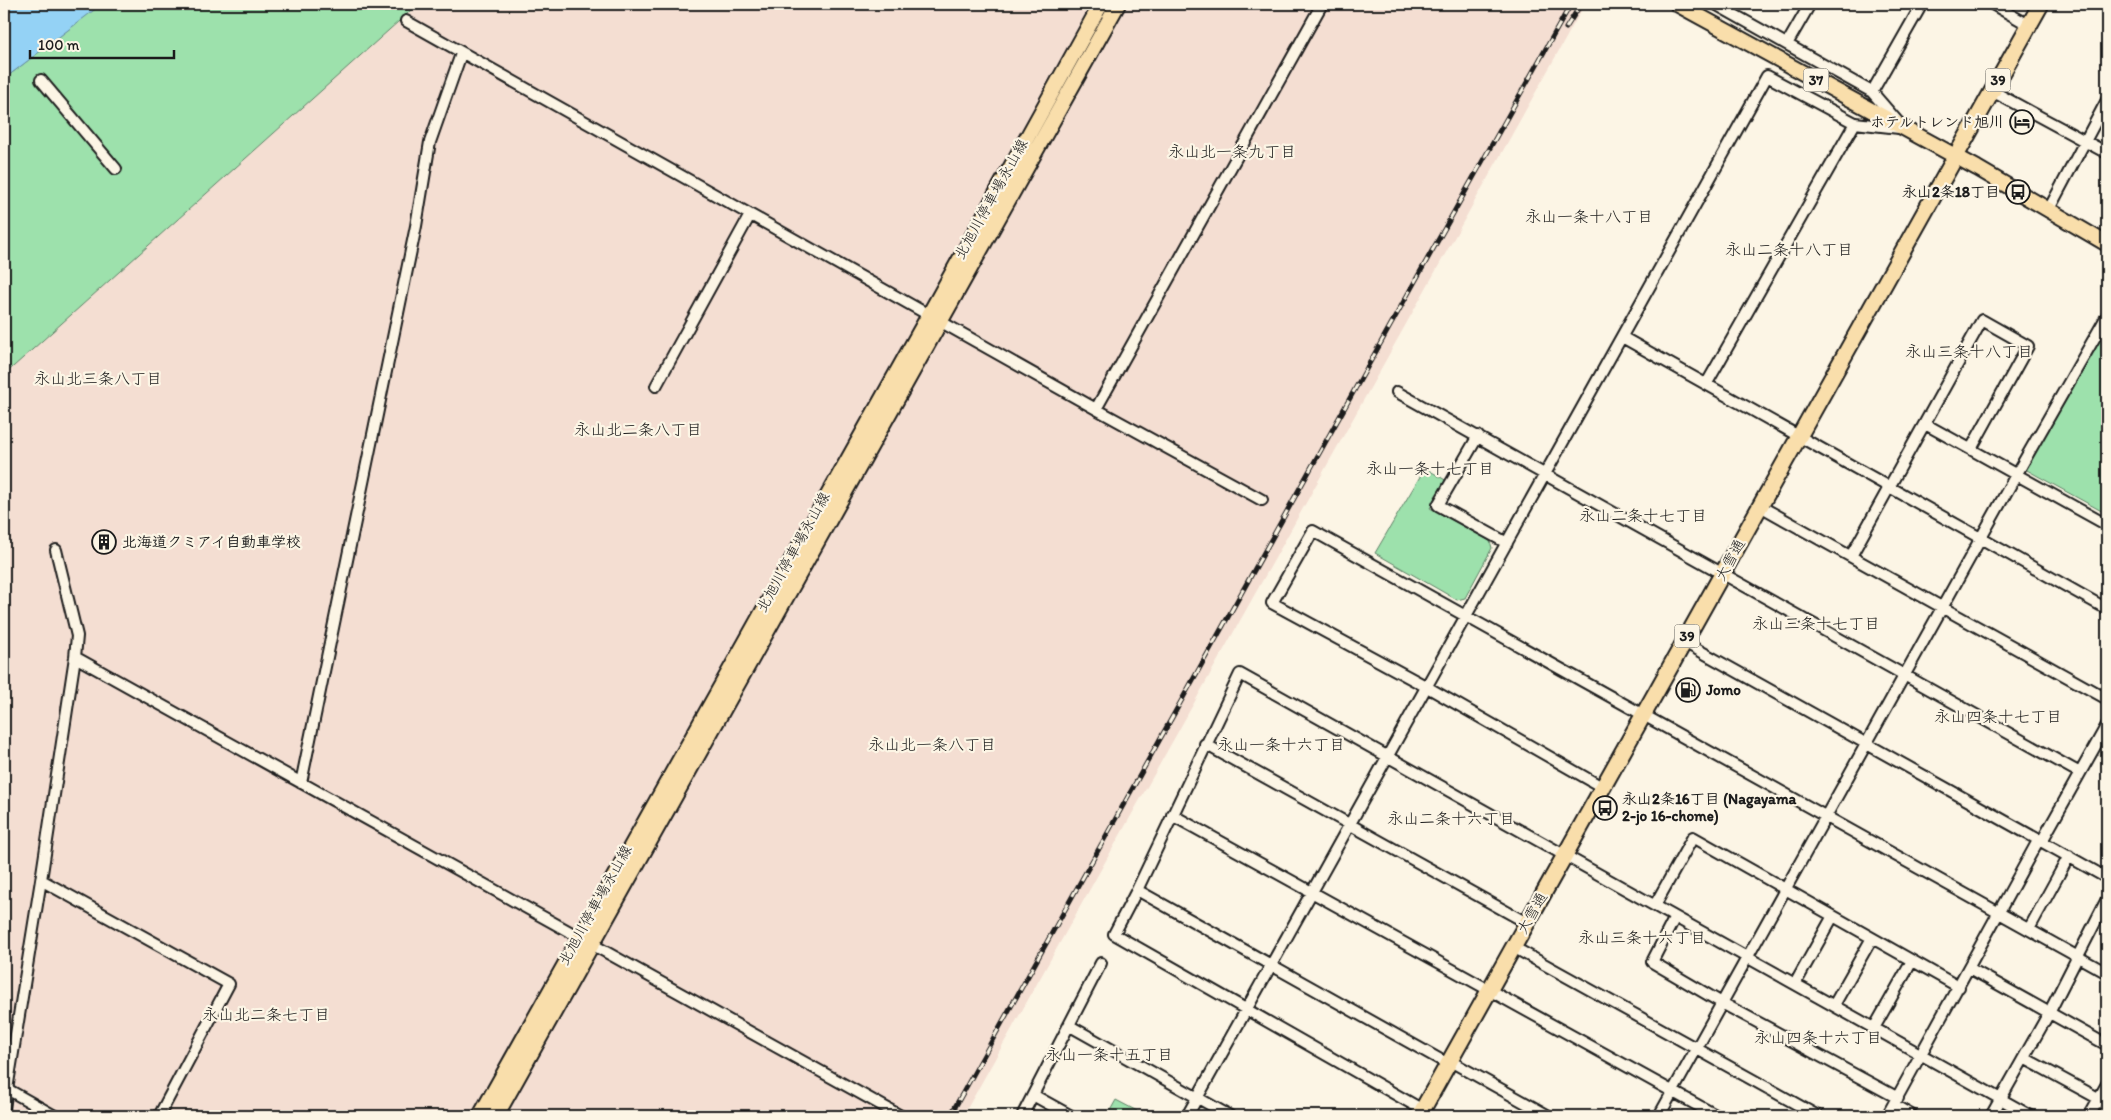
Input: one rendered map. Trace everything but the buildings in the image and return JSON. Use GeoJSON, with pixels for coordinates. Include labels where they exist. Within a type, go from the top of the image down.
{"type":"FeatureCollection","features":[{"type":"Feature","properties":{"kind":"highway","name":"大雪通"},"geometry":{"type":"LineString","coordinates":[[1421,1113],[1798,435],[2041,4]]}},
{"type":"Feature","properties":{"kind":"main road","name":"北旭川停車場永山線"},"geometry":{"type":"LineString","coordinates":[[935,319],[1101,4]]}},
{"type":"Feature","properties":{"kind":"main road","name":"北旭川停車場永山線"},"geometry":{"type":"LineString","coordinates":[[480,1116],[586,940],[935,319],[1118,4]]}},
{"type":"Feature","properties":{"kind":"main road","name":"37"},"geometry":{"type":"LineString","coordinates":[[1678,4],[1955,156],[2107,244]]}},
{"type":"Feature","properties":{"kind":"main road","name":"北旭川停車場永山線"},"geometry":{"type":"LineString","coordinates":[[496,1116],[586,940]]}},
{"type":"Feature","properties":{"kind":"street"},"geometry":{"type":"LineString","coordinates":[[1096,409],[1322,4]]}},
{"type":"Feature","properties":{"kind":"street"},"geometry":{"type":"LineString","coordinates":[[1715,4],[1872,92],[1904,128]]}},
{"type":"Feature","properties":{"kind":"street"},"geometry":{"type":"LineString","coordinates":[[1787,44],[1810,4]]}},
{"type":"Feature","properties":{"kind":"street"},"geometry":{"type":"LineString","coordinates":[[1872,92],[1922,4]]}},
{"type":"Feature","properties":{"kind":"street"},"geometry":{"type":"LineString","coordinates":[[1992,4],[2029,25]]}},
{"type":"Feature","properties":{"kind":"street"},"geometry":{"type":"LineString","coordinates":[[406,22],[1262,500]]}},
{"type":"Feature","properties":{"kind":"street"},"geometry":{"type":"LineString","coordinates":[[301,783],[416,226],[430,142],[461,54]]}},
{"type":"Feature","properties":{"kind":"street"},"geometry":{"type":"LineString","coordinates":[[1187,1116],[1270,965],[1389,757],[1767,76],[1855,123],[1904,128]]}},
{"type":"Feature","properties":{"kind":"street"},"geometry":{"type":"LineString","coordinates":[[41,80],[116,169]]}},
{"type":"Feature","properties":{"kind":"street"},"geometry":{"type":"LineString","coordinates":[[1992,91],[2107,153]]}},
{"type":"Feature","properties":{"kind":"street"},"geometry":{"type":"LineString","coordinates":[[2048,210],[2107,100]]}},
{"type":"Feature","properties":{"kind":"street"},"geometry":{"type":"LineString","coordinates":[[1707,384],[1855,123]]}},
{"type":"Feature","properties":{"kind":"street"},"geometry":{"type":"LineString","coordinates":[[656,386],[750,215]]}},
{"type":"Feature","properties":{"kind":"street"},"geometry":{"type":"LineString","coordinates":[[1659,1116],[1980,539],[2107,316]]}},
{"type":"Feature","properties":{"kind":"street"},"geometry":{"type":"LineString","coordinates":[[1850,556],[1982,320],[2028,346],[1970,449]]}},
{"type":"Feature","properties":{"kind":"street"},"geometry":{"type":"LineString","coordinates":[[1622,337],[2107,609]]}},
{"type":"Feature","properties":{"kind":"street"},"geometry":{"type":"LineString","coordinates":[[1397,392],[2080,773]]}},
{"type":"Feature","properties":{"kind":"street"},"geometry":{"type":"LineString","coordinates":[[1925,424],[2107,525]]}},
{"type":"Feature","properties":{"kind":"street"},"geometry":{"type":"LineString","coordinates":[[1478,436],[1438,505],[1507,543]]}},
{"type":"Feature","properties":{"kind":"street"},"geometry":{"type":"LineString","coordinates":[[1760,506],[2107,699]]}},
{"type":"Feature","properties":{"kind":"street"},"geometry":{"type":"LineString","coordinates":[[1602,787],[1427,687],[1272,603],[1313,531],[2107,973]]}},
{"type":"Feature","properties":{"kind":"street"},"geometry":{"type":"LineString","coordinates":[[4,1108],[42,880],[77,636],[56,550]]}},
{"type":"Feature","properties":{"kind":"street"},"geometry":{"type":"LineString","coordinates":[[1684,642],[2107,878]]}},
{"type":"Feature","properties":{"kind":"street"},"geometry":{"type":"LineString","coordinates":[[75,656],[901,1116]]}},
{"type":"Feature","properties":{"kind":"street"},"geometry":{"type":"LineString","coordinates":[[1421,1113],[1247,1008],[1114,934],[1137,890],[1240,674],[2031,1116]]}},
{"type":"Feature","properties":{"kind":"street"},"geometry":{"type":"LineString","coordinates":[[1888,1116],[1998,912],[2107,725]]}},
{"type":"Feature","properties":{"kind":"street"},"geometry":{"type":"LineString","coordinates":[[1205,744],[1527,923]]}},
{"type":"Feature","properties":{"kind":"street"},"geometry":{"type":"LineString","coordinates":[[1172,815],[1717,1116]]}},
{"type":"Feature","properties":{"kind":"street"},"geometry":{"type":"LineString","coordinates":[[1655,905],[1693,837],[1959,987]]}},
{"type":"Feature","properties":{"kind":"street"},"geometry":{"type":"LineString","coordinates":[[2029,929],[2069,856]]}},
{"type":"Feature","properties":{"kind":"street"},"geometry":{"type":"LineString","coordinates":[[42,880],[229,984],[159,1116]]}},
{"type":"Feature","properties":{"kind":"street"},"geometry":{"type":"LineString","coordinates":[[1137,890],[1270,965],[1549,1116]]}},
{"type":"Feature","properties":{"kind":"street"},"geometry":{"type":"LineString","coordinates":[[1991,1116],[2049,1013],[2107,900]]}},
{"type":"Feature","properties":{"kind":"street"},"geometry":{"type":"LineString","coordinates":[[1795,984],[1833,916]]}},
{"type":"Feature","properties":{"kind":"street"},"geometry":{"type":"LineString","coordinates":[[1675,917],[1652,962],[1896,1102],[1913,1116]]}},
{"type":"Feature","properties":{"kind":"street"},"geometry":{"type":"LineString","coordinates":[[1834,1006],[1872,938]]}},
{"type":"Feature","properties":{"kind":"street"},"geometry":{"type":"LineString","coordinates":[[1513,947],[1818,1116]]}},
{"type":"Feature","properties":{"kind":"street"},"geometry":{"type":"LineString","coordinates":[[1874,1028],[1912,960]]}},
{"type":"Feature","properties":{"kind":"street"},"geometry":{"type":"LineString","coordinates":[[1022,1116],[1101,963]]}},
{"type":"Feature","properties":{"kind":"street"},"geometry":{"type":"LineString","coordinates":[[1969,968],[2107,1046]]}},
{"type":"Feature","properties":{"kind":"street"},"geometry":{"type":"LineString","coordinates":[[1070,1026],[1230,1116]]}},
{"type":"Feature","properties":{"kind":"street"},"geometry":{"type":"LineString","coordinates":[[2024,1058],[2103,1101]]}},
{"type":"Feature","properties":{"kind":"street"},"geometry":{"type":"LineString","coordinates":[[2089,1116],[2103,1101],[2107,1084]]}},
{"type":"Feature","properties":{"kind":"street"},"geometry":{"type":"LineString","coordinates":[[7,1089],[55,1116]]}},
{"type":"Feature","properties":{"kind":"street"},"geometry":{"type":"LineString","coordinates":[[1033,1096],[1071,1116]]}},
{"type":"Feature","properties":{"kind":"shaded area"},"geometry":{"type":"Polygon","coordinates":[[[418,4],[1585,4],[963,1116],[4,1116],[4,375],[418,4]]]}},
{"type":"Feature","properties":{"kind":"green space"},"geometry":{"type":"Polygon","coordinates":[[[101,4],[418,4],[4,375],[4,79],[101,4]]]}},
{"type":"Feature","properties":{"kind":"green space"},"geometry":{"type":"Polygon","coordinates":[[[2107,325],[2107,514],[2025,469],[2107,325]]]}},
{"type":"Feature","properties":{"kind":"green space"},"geometry":{"type":"Polygon","coordinates":[[[1425,468],[1447,481],[1430,508],[1490,541],[1492,548],[1465,598],[1457,600],[1375,553],[1425,468]]]}},
{"type":"Feature","properties":{"kind":"green space"},"geometry":{"type":"Polygon","coordinates":[[[1116,1100],[1137,1111],[1134,1116],[1107,1116],[1116,1100]]]}},
{"type":"Feature","properties":{"kind":"water"},"geometry":{"type":"Polygon","coordinates":[[[4,4],[102,4],[4,79],[4,4]]]}},
{"type":"Feature","properties":{"kind":"railway"},"geometry":{"type":"LineString","coordinates":[[950,1116],[1571,4]]}},
{"type":"Feature","properties":{"kind":"railway"},"geometry":{"type":"LineString","coordinates":[[1566,28],[1581,4]]}},
{"type":"Feature","properties":{"kind":"place","name":"ホテルトレンド旭川"},"geometry":{"type":"Point","coordinates":[2022,122]}},
{"type":"Feature","properties":{"kind":"place","name":"永山2条18丁目"},"geometry":{"type":"Point","coordinates":[2018,192]}},
{"type":"Feature","properties":{"kind":"place","name":"北海道クミアイ自動車学校"},"geometry":{"type":"Point","coordinates":[104,542]}},
{"type":"Feature","properties":{"kind":"place","name":"Jomo"},"geometry":{"type":"Point","coordinates":[1688,690]}},
{"type":"Feature","properties":{"kind":"place","name":"永山2条16丁目 (Nagayama 2-jo 16-chome)"},"geometry":{"type":"Point","coordinates":[1605,808]}},
{"type":"Feature","properties":{"kind":"district","name":"永山北一条九丁目"},"geometry":{"type":"Point","coordinates":[1232,151]}},
{"type":"Feature","properties":{"kind":"district","name":"永山一条十八丁目"},"geometry":{"type":"Point","coordinates":[1589,216]}},
{"type":"Feature","properties":{"kind":"district","name":"永山二条十八丁目"},"geometry":{"type":"Point","coordinates":[1789,249]}},
{"type":"Feature","properties":{"kind":"district","name":"永山三条十八丁目"},"geometry":{"type":"Point","coordinates":[1969,351]}},
{"type":"Feature","properties":{"kind":"district","name":"永山北三条八丁目"},"geometry":{"type":"Point","coordinates":[98,378]}},
{"type":"Feature","properties":{"kind":"district","name":"永山北二条八丁目"},"geometry":{"type":"Point","coordinates":[638,429]}},
{"type":"Feature","properties":{"kind":"district","name":"永山一条十七丁目"},"geometry":{"type":"Point","coordinates":[1430,468]}},
{"type":"Feature","properties":{"kind":"district","name":"永山二条十七丁目"},"geometry":{"type":"Point","coordinates":[1643,515]}},
{"type":"Feature","properties":{"kind":"district","name":"永山三条十七丁目"},"geometry":{"type":"Point","coordinates":[1816,623]}},
{"type":"Feature","properties":{"kind":"district","name":"永山四条十七丁目"},"geometry":{"type":"Point","coordinates":[1998,716]}},
{"type":"Feature","properties":{"kind":"district","name":"永山北一条八丁目"},"geometry":{"type":"Point","coordinates":[932,744]}},
{"type":"Feature","properties":{"kind":"district","name":"永山一条十六丁目"},"geometry":{"type":"Point","coordinates":[1281,744]}},
{"type":"Feature","properties":{"kind":"district","name":"永山二条十六丁目"},"geometry":{"type":"Point","coordinates":[1451,818]}},
{"type":"Feature","properties":{"kind":"district","name":"永山三条十六丁目"},"geometry":{"type":"Point","coordinates":[1642,937]}},
{"type":"Feature","properties":{"kind":"district","name":"永山北二条七丁目"},"geometry":{"type":"Point","coordinates":[266,1014]}},
{"type":"Feature","properties":{"kind":"district","name":"永山四条十六丁目"},"geometry":{"type":"Point","coordinates":[1818,1037]}},
{"type":"Feature","properties":{"kind":"district","name":"永山一条十五丁目"},"geometry":{"type":"Point","coordinates":[1109,1054]}}]}
